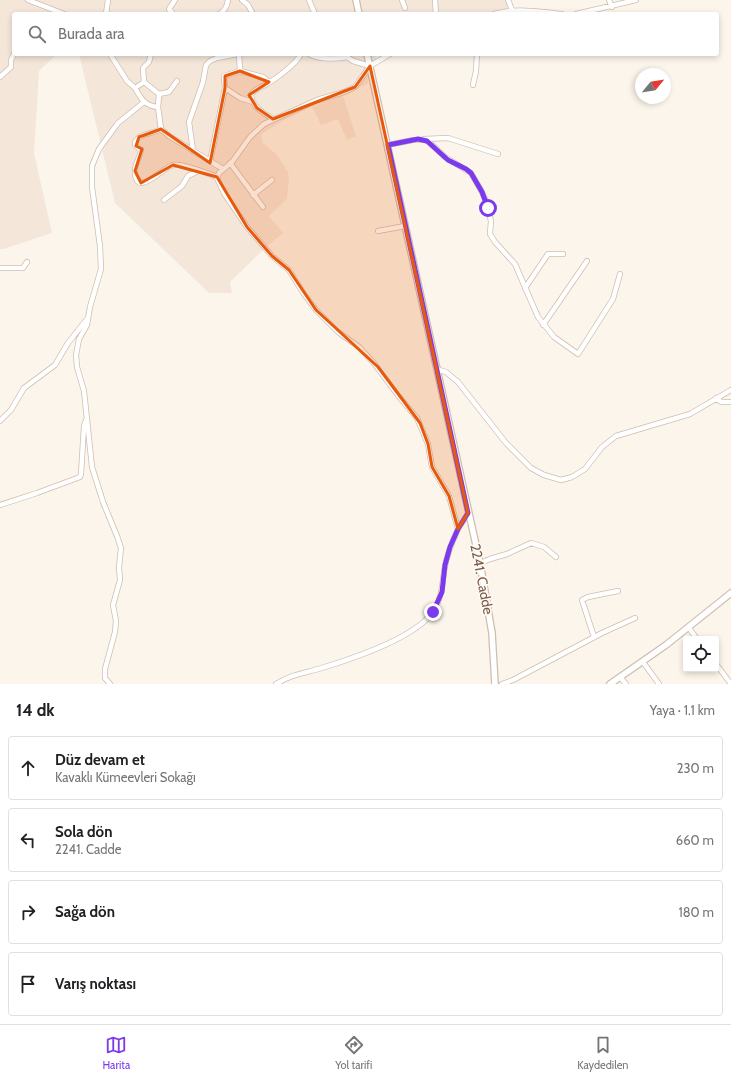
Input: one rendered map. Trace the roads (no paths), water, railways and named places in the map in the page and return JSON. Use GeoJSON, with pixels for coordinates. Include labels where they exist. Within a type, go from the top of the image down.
{"type":"FeatureCollection","features":[{"type":"Feature","properties":{"kind":"street"},"geometry":{"type":"LineString","coordinates":[[28,0],[56,12]]}},
{"type":"Feature","properties":{"kind":"street"},"geometry":{"type":"LineString","coordinates":[[106,12],[108,0]]}},
{"type":"Feature","properties":{"kind":"street"},"geometry":{"type":"LineString","coordinates":[[171,12],[169,10],[175,0]]}},
{"type":"Feature","properties":{"kind":"street"},"geometry":{"type":"LineString","coordinates":[[224,12],[227,7],[228,0]]}},
{"type":"Feature","properties":{"kind":"street"},"geometry":{"type":"LineString","coordinates":[[242,0],[248,5],[252,12]]}},
{"type":"Feature","properties":{"kind":"street"},"geometry":{"type":"LineString","coordinates":[[310,0],[314,12]]}},
{"type":"Feature","properties":{"kind":"street"},"geometry":{"type":"LineString","coordinates":[[356,0],[359,12]]}},
{"type":"Feature","properties":{"kind":"street"},"geometry":{"type":"LineString","coordinates":[[402,0],[405,8]]}},
{"type":"Feature","properties":{"kind":"street"},"geometry":{"type":"LineString","coordinates":[[435,0],[436,12]]}},
{"type":"Feature","properties":{"kind":"street"},"geometry":{"type":"LineString","coordinates":[[508,0],[512,10]]}},
{"type":"Feature","properties":{"kind":"street"},"geometry":{"type":"LineString","coordinates":[[609,0],[612,7]]}},
{"type":"Feature","properties":{"kind":"street"},"geometry":{"type":"LineString","coordinates":[[586,12],[636,0]]}},
{"type":"Feature","properties":{"kind":"street"},"geometry":{"type":"LineString","coordinates":[[503,12],[512,10],[547,12]]}},
{"type":"Feature","properties":{"kind":"street"},"geometry":{"type":"LineString","coordinates":[[0,77],[11,67],[13,56]]}},
{"type":"Feature","properties":{"kind":"street"},"geometry":{"type":"LineString","coordinates":[[111,56],[127,81],[135,88],[144,102],[153,106],[158,106]]}},
{"type":"Feature","properties":{"kind":"street"},"geometry":{"type":"LineString","coordinates":[[150,56],[149,62],[143,68],[144,82],[159,94],[169,92],[177,81]]}},
{"type":"Feature","properties":{"kind":"street"},"geometry":{"type":"LineString","coordinates":[[193,151],[189,122],[203,82],[206,65],[217,58],[228,56]]}},
{"type":"Feature","properties":{"kind":"street"},"geometry":{"type":"LineString","coordinates":[[238,56],[240,71]]}},
{"type":"Feature","properties":{"kind":"street"},"geometry":{"type":"LineString","coordinates":[[273,119],[257,108],[251,95],[253,92],[295,63],[300,56]]}},
{"type":"Feature","properties":{"kind":"street"},"geometry":{"type":"LineString","coordinates":[[313,56],[323,58],[335,58],[342,56]]}},
{"type":"Feature","properties":{"kind":"street"},"geometry":{"type":"LineString","coordinates":[[346,56],[353,61],[370,66]]}},
{"type":"Feature","properties":{"kind":"street","name":"2241. Cadde"},"geometry":{"type":"LineString","coordinates":[[368,56],[480,563],[490,622],[495,684]]}},
{"type":"Feature","properties":{"kind":"street"},"geometry":{"type":"LineString","coordinates":[[217,177],[250,137],[264,124],[317,100],[355,87],[370,66],[387,56]]}},
{"type":"Feature","properties":{"kind":"street"},"geometry":{"type":"LineString","coordinates":[[472,85],[476,71],[477,56]]}},
{"type":"Feature","properties":{"kind":"street"},"geometry":{"type":"LineString","coordinates":[[210,161],[225,88],[225,76],[240,71],[263,77],[269,82]]}},
{"type":"Feature","properties":{"kind":"street"},"geometry":{"type":"LineString","coordinates":[[135,88],[144,82]]}},
{"type":"Feature","properties":{"kind":"street"},"geometry":{"type":"LineString","coordinates":[[225,88],[240,98],[253,102]]}},
{"type":"Feature","properties":{"kind":"street"},"geometry":{"type":"LineString","coordinates":[[159,94],[158,106],[161,129],[169,136],[223,169]]}},
{"type":"Feature","properties":{"kind":"street"},"geometry":{"type":"LineString","coordinates":[[110,684],[106,678],[104,670],[116,632],[116,621],[113,605],[120,580],[119,567],[121,548],[105,510],[91,461],[84,390],[77,367],[76,355],[77,344],[86,328],[92,298],[100,274],[100,246],[91,183],[92,166],[99,149],[118,124],[144,102]]}},
{"type":"Feature","properties":{"kind":"street"},"geometry":{"type":"LineString","coordinates":[[161,129],[153,133],[142,135],[135,142],[135,145],[141,150],[136,164],[136,178],[139,182],[148,182],[165,168],[173,165],[178,165],[217,177],[224,193],[247,227],[272,256],[290,270],[304,294],[316,310],[334,328],[359,347],[376,364],[400,398],[417,418],[428,444],[432,467],[450,496],[458,529]]}},
{"type":"Feature","properties":{"kind":"street"},"geometry":{"type":"LineString","coordinates":[[388,145],[413,140],[448,138],[498,154]]}},
{"type":"Feature","properties":{"kind":"street"},"geometry":{"type":"LineString","coordinates":[[422,139],[429,142],[448,160],[471,173],[486,201],[491,221],[490,234],[495,242],[515,264],[535,311],[543,325],[554,337],[578,354],[613,299],[620,274]]}},
{"type":"Feature","properties":{"kind":"street"},"geometry":{"type":"LineString","coordinates":[[230,163],[263,208]]}},
{"type":"Feature","properties":{"kind":"street"},"geometry":{"type":"LineString","coordinates":[[164,200],[182,186],[188,176],[198,171]]}},
{"type":"Feature","properties":{"kind":"street"},"geometry":{"type":"LineString","coordinates":[[253,195],[272,180]]}},
{"type":"Feature","properties":{"kind":"street"},"geometry":{"type":"LineString","coordinates":[[378,231],[405,226]]}},
{"type":"Feature","properties":{"kind":"street"},"geometry":{"type":"LineString","coordinates":[[525,288],[548,254],[563,254]]}},
{"type":"Feature","properties":{"kind":"street"},"geometry":{"type":"LineString","coordinates":[[543,325],[587,261]]}},
{"type":"Feature","properties":{"kind":"street"},"geometry":{"type":"LineString","coordinates":[[0,268],[23,268],[27,262]]}},
{"type":"Feature","properties":{"kind":"street"},"geometry":{"type":"LineString","coordinates":[[0,421],[11,410],[24,388],[55,365],[68,343],[88,318]]}},
{"type":"Feature","properties":{"kind":"street"},"geometry":{"type":"LineString","coordinates":[[436,369],[446,372],[458,382],[506,443],[531,468],[544,475],[561,480],[572,477],[584,469],[602,447],[616,436],[690,414],[731,390]]}},
{"type":"Feature","properties":{"kind":"street"},"geometry":{"type":"LineString","coordinates":[[716,398],[722,402],[731,402]]}},
{"type":"Feature","properties":{"kind":"street"},"geometry":{"type":"LineString","coordinates":[[0,505],[80,477],[82,474],[84,423],[86,420]]}},
{"type":"Feature","properties":{"kind":"street"},"geometry":{"type":"LineString","coordinates":[[276,684],[294,675],[324,668],[385,645],[406,634],[425,621],[433,612],[440,598],[445,565],[458,529],[468,513]]}},
{"type":"Feature","properties":{"kind":"street"},"geometry":{"type":"LineString","coordinates":[[480,563],[490,558],[507,554],[531,543],[544,547],[556,557]]}},
{"type":"Feature","properties":{"kind":"street"},"geometry":{"type":"LineString","coordinates":[[594,637],[582,600],[588,597],[618,591]]}},
{"type":"Feature","properties":{"kind":"street"},"geometry":{"type":"LineString","coordinates":[[610,684],[689,628],[731,593]]}},
{"type":"Feature","properties":{"kind":"street"},"geometry":{"type":"LineString","coordinates":[[502,684],[513,680],[594,637],[635,618]]}},
{"type":"Feature","properties":{"kind":"street"},"geometry":{"type":"LineString","coordinates":[[689,628],[695,636]]}},
{"type":"Feature","properties":{"kind":"street"},"geometry":{"type":"LineString","coordinates":[[643,662],[659,684]]}},
{"type":"Feature","properties":{"kind":"street"},"geometry":{"type":"LineString","coordinates":[[719,668],[731,684]]}},
{"type":"Feature","properties":{"kind":"street"},"geometry":{"type":"LineString","coordinates":[[620,677],[626,684]]}}]}
